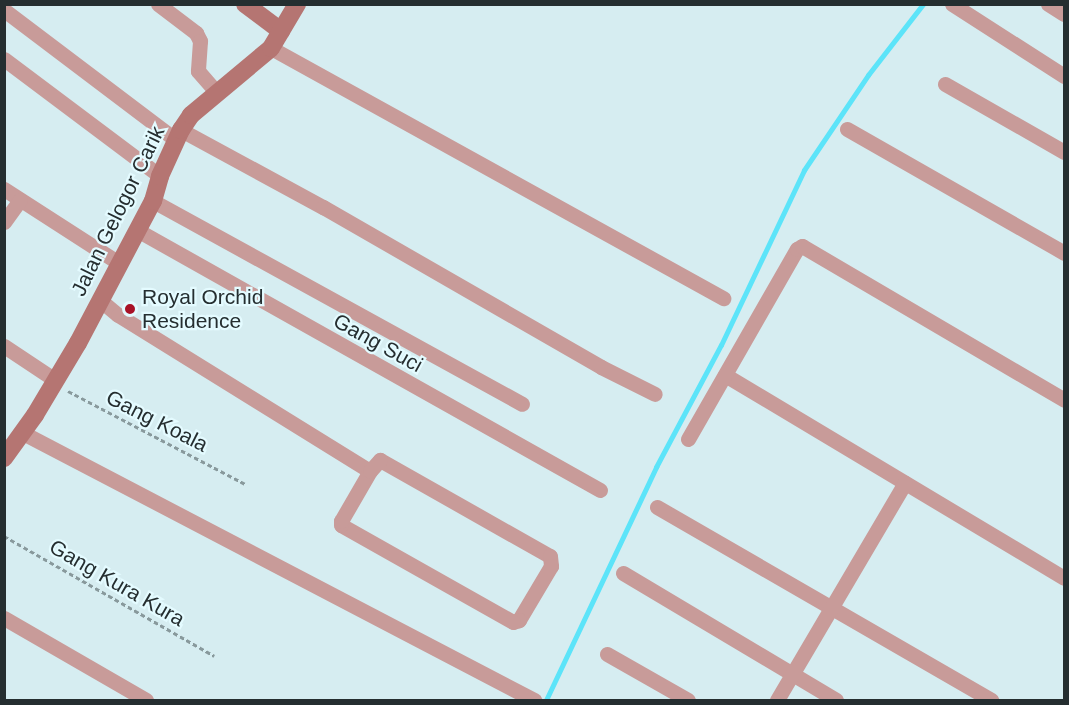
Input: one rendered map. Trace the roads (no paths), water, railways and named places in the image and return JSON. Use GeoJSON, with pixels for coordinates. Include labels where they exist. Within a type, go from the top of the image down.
{"type":"FeatureCollection","features":[{"type":"Feature","properties":{"kind":"street"},"geometry":{"type":"LineString","coordinates":[[158,4],[196,33],[200,40],[198,71],[217,93]]}},
{"type":"Feature","properties":{"kind":"street"},"geometry":{"type":"LineString","coordinates":[[245,4],[281,31]]}},
{"type":"Feature","properties":{"kind":"street","name":"Jalan Gelogor Carik"},"geometry":{"type":"LineString","coordinates":[[4,458],[54,382],[100,300],[153,201],[160,176],[178,135],[191,115],[271,48],[297,4]]}},
{"type":"Feature","properties":{"kind":"street"},"geometry":{"type":"LineString","coordinates":[[952,4],[1065,76]]}},
{"type":"Feature","properties":{"kind":"street"},"geometry":{"type":"LineString","coordinates":[[1048,4],[1065,14]]}},
{"type":"Feature","properties":{"kind":"street"},"geometry":{"type":"LineString","coordinates":[[4,9],[178,135],[323,207],[601,367],[655,394]]}},
{"type":"Feature","properties":{"kind":"street"},"geometry":{"type":"LineString","coordinates":[[271,48],[723,298]]}},
{"type":"Feature","properties":{"kind":"street"},"geometry":{"type":"LineString","coordinates":[[4,59],[160,176]]}},
{"type":"Feature","properties":{"kind":"street"},"geometry":{"type":"LineString","coordinates":[[945,84],[1065,153]]}},
{"type":"Feature","properties":{"kind":"street"},"geometry":{"type":"LineString","coordinates":[[847,129],[1065,253]]}},
{"type":"Feature","properties":{"kind":"street"},"geometry":{"type":"LineString","coordinates":[[4,189],[119,263]]}},
{"type":"Feature","properties":{"kind":"street"},"geometry":{"type":"LineString","coordinates":[[4,222],[20,200]]}},
{"type":"Feature","properties":{"kind":"street"},"geometry":{"type":"LineString","coordinates":[[153,201],[522,404]]}},
{"type":"Feature","properties":{"kind":"street","name":"Gang Suci"},"geometry":{"type":"LineString","coordinates":[[137,230],[600,490]]}},
{"type":"Feature","properties":{"kind":"street"},"geometry":{"type":"LineString","coordinates":[[688,439],[797,249],[802,246],[1065,400]]}},
{"type":"Feature","properties":{"kind":"street"},"geometry":{"type":"LineString","coordinates":[[100,300],[118,315],[370,471]]}},
{"type":"Feature","properties":{"kind":"street"},"geometry":{"type":"LineString","coordinates":[[4,346],[54,382]]}},
{"type":"Feature","properties":{"kind":"street"},"geometry":{"type":"LineString","coordinates":[[725,375],[1065,578]]}},
{"type":"Feature","properties":{"kind":"street"},"geometry":{"type":"LineString","coordinates":[[22,433],[534,700]]}},
{"type":"Feature","properties":{"kind":"street"},"geometry":{"type":"LineString","coordinates":[[376,461],[385,461],[550,556],[551,566],[519,620],[513,622],[346,530],[341,521],[370,471],[376,461]]}},
{"type":"Feature","properties":{"kind":"street"},"geometry":{"type":"LineString","coordinates":[[777,700],[834,608],[905,483]]}},
{"type":"Feature","properties":{"kind":"street"},"geometry":{"type":"LineString","coordinates":[[657,507],[991,700]]}},
{"type":"Feature","properties":{"kind":"street"},"geometry":{"type":"LineString","coordinates":[[623,573],[836,700]]}},
{"type":"Feature","properties":{"kind":"street"},"geometry":{"type":"LineString","coordinates":[[4,618],[146,700]]}},
{"type":"Feature","properties":{"kind":"street"},"geometry":{"type":"LineString","coordinates":[[607,654],[688,700]]}},
{"type":"Feature","properties":{"kind":"waterway"},"geometry":{"type":"LineString","coordinates":[[546,700],[656,467],[721,345],[804,170],[868,75],[923,4]]}},
{"type":"Feature","properties":{"kind":"place","name":"Royal Orchid Residence"},"geometry":{"type":"Point","coordinates":[130,309]}}]}
